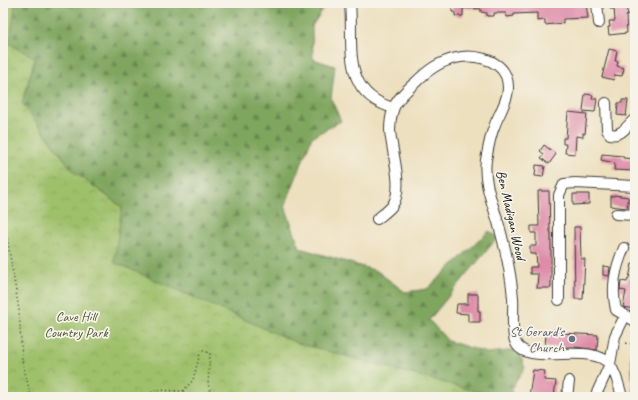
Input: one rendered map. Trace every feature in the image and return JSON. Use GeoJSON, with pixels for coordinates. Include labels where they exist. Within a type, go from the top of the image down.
{"type":"FeatureCollection","features":[{"type":"Feature","properties":{"kind":"street"},"geometry":{"type":"LineString","coordinates":[[350,3],[352,62],[356,78],[361,87],[369,96],[381,105],[393,108]]}},
{"type":"Feature","properties":{"kind":"street"},"geometry":{"type":"LineString","coordinates":[[597,3],[599,23]]}},
{"type":"Feature","properties":{"kind":"street","name":"Ben Madigan Wood"},"geometry":{"type":"LineString","coordinates":[[377,219],[393,205],[398,189],[390,128],[393,108],[404,93],[429,70],[446,60],[460,57],[475,57],[487,60],[497,65],[505,76],[508,90],[504,106],[494,127],[486,160],[486,180],[511,276],[515,342],[522,351],[532,353],[592,355],[602,358],[610,364]]}},
{"type":"Feature","properties":{"kind":"street"},"geometry":{"type":"LineString","coordinates":[[606,103],[607,130],[610,134],[615,135],[621,133],[635,119]]}},
{"type":"Feature","properties":{"kind":"street"},"geometry":{"type":"LineString","coordinates":[[559,300],[559,195],[564,184],[575,183],[635,186]]}},
{"type":"Feature","properties":{"kind":"street"},"geometry":{"type":"LineString","coordinates":[[616,214],[634,216],[635,198]]}},
{"type":"Feature","properties":{"kind":"street"},"geometry":{"type":"LineString","coordinates":[[624,248],[616,267],[613,300],[616,310],[635,321]]}},
{"type":"Feature","properties":{"kind":"street"},"geometry":{"type":"LineString","coordinates":[[595,397],[610,364],[615,336],[625,316]]}},
{"type":"Feature","properties":{"kind":"street"},"geometry":{"type":"LineString","coordinates":[[610,364],[617,379],[622,397]]}},
{"type":"Feature","properties":{"kind":"street"},"geometry":{"type":"LineString","coordinates":[[567,397],[569,381]]}},
{"type":"Feature","properties":{"kind":"path"},"geometry":{"type":"LineString","coordinates":[[3,13],[4,3]]}},
{"type":"Feature","properties":{"kind":"path"},"geometry":{"type":"LineString","coordinates":[[3,232],[7,237],[14,278],[19,310],[22,360],[31,397]]}},
{"type":"Feature","properties":{"kind":"path"},"geometry":{"type":"LineString","coordinates":[[626,343],[635,344]]}},
{"type":"Feature","properties":{"kind":"path"},"geometry":{"type":"LineString","coordinates":[[145,397],[156,390],[183,391],[193,380],[202,350],[210,353],[208,384],[212,397]]}},
{"type":"Feature","properties":{"kind":"green space","name":"Cave Hill Country Park"},"geometry":{"type":"Polygon","coordinates":[[[3,3],[15,3],[10,44],[35,58],[22,103],[73,171],[122,207],[114,262],[297,343],[497,397],[3,397],[3,3]]]}},
{"type":"Feature","properties":{"kind":"green space"},"geometry":{"type":"Polygon","coordinates":[[[4,3],[327,3],[312,26],[313,59],[335,66],[331,99],[341,121],[312,137],[285,206],[300,248],[377,271],[405,292],[427,289],[489,231],[498,237],[429,320],[448,341],[487,353],[518,350],[525,368],[511,389],[514,397],[3,397],[122,207],[73,171],[22,103],[35,58],[3,56],[4,3]]]}},
{"type":"Feature","properties":{"kind":"green space"},"geometry":{"type":"Polygon","coordinates":[[[635,350],[635,397],[633,397],[631,351],[635,350]]]}},
{"type":"Feature","properties":{"kind":"building"},"geometry":{"type":"Polygon","coordinates":[[[452,3],[513,3],[513,6],[586,3],[588,18],[563,19],[563,23],[545,25],[545,20],[537,21],[537,13],[514,14],[514,16],[507,17],[506,13],[494,13],[494,16],[487,16],[487,13],[481,12],[481,9],[463,8],[463,16],[455,16],[455,12],[452,12],[452,3]]]}},
{"type":"Feature","properties":{"kind":"building"},"geometry":{"type":"Polygon","coordinates":[[[609,3],[629,3],[630,8],[626,8],[628,14],[626,16],[627,33],[609,35],[609,21],[615,21],[614,9],[610,9],[609,3]]]}},
{"type":"Feature","properties":{"kind":"building"},"geometry":{"type":"Polygon","coordinates":[[[609,49],[617,51],[615,61],[618,61],[617,66],[624,68],[622,76],[615,75],[614,80],[602,77],[609,49]]]}},
{"type":"Feature","properties":{"kind":"building"},"geometry":{"type":"Polygon","coordinates":[[[585,94],[593,95],[592,99],[597,99],[595,112],[583,111],[585,94]]]}},
{"type":"Feature","properties":{"kind":"building"},"geometry":{"type":"Polygon","coordinates":[[[622,100],[628,100],[626,116],[617,115],[618,103],[622,103],[622,100]]]}},
{"type":"Feature","properties":{"kind":"building"},"geometry":{"type":"Polygon","coordinates":[[[568,112],[587,114],[585,134],[583,133],[583,137],[576,136],[575,154],[565,153],[566,144],[563,144],[563,138],[566,138],[568,112]]]}},
{"type":"Feature","properties":{"kind":"building"},"geometry":{"type":"Polygon","coordinates":[[[544,145],[556,154],[549,164],[541,158],[544,154],[540,151],[544,145]]]}},
{"type":"Feature","properties":{"kind":"building"},"geometry":{"type":"Polygon","coordinates":[[[602,154],[635,159],[635,171],[614,170],[615,163],[601,160],[602,154]]]}},
{"type":"Feature","properties":{"kind":"building"},"geometry":{"type":"Polygon","coordinates":[[[536,165],[545,166],[543,177],[535,176],[536,165]]]}},
{"type":"Feature","properties":{"kind":"building"},"geometry":{"type":"Polygon","coordinates":[[[538,191],[549,191],[551,288],[537,288],[538,274],[530,274],[530,267],[537,267],[536,254],[530,254],[530,246],[536,246],[536,233],[531,233],[531,226],[539,226],[538,191]]]}},
{"type":"Feature","properties":{"kind":"building"},"geometry":{"type":"Polygon","coordinates":[[[573,194],[589,194],[589,204],[573,205],[573,194]]]}},
{"type":"Feature","properties":{"kind":"building"},"geometry":{"type":"Polygon","coordinates":[[[611,196],[628,197],[627,208],[611,206],[611,196]]]}},
{"type":"Feature","properties":{"kind":"building"},"geometry":{"type":"Polygon","coordinates":[[[574,227],[580,227],[581,259],[585,259],[583,299],[575,299],[574,227]]]}},
{"type":"Feature","properties":{"kind":"building"},"geometry":{"type":"Polygon","coordinates":[[[632,264],[635,264],[635,309],[623,307],[626,291],[620,290],[621,281],[627,282],[629,278],[632,264]]]}},
{"type":"Feature","properties":{"kind":"building"},"geometry":{"type":"Polygon","coordinates":[[[603,266],[610,267],[609,276],[603,275],[603,266]]]}},
{"type":"Feature","properties":{"kind":"building"},"geometry":{"type":"Polygon","coordinates":[[[468,294],[478,294],[478,311],[480,311],[480,322],[468,322],[468,314],[456,313],[457,304],[468,304],[468,294]]]}},
{"type":"Feature","properties":{"kind":"building","name":"St Gerard's Church"},"geometry":{"type":"Polygon","coordinates":[[[554,330],[560,331],[560,333],[598,335],[597,350],[575,347],[545,347],[546,333],[554,333],[554,330]]]}},
{"type":"Feature","properties":{"kind":"building"},"geometry":{"type":"Polygon","coordinates":[[[533,370],[545,371],[544,380],[556,381],[554,397],[529,397],[533,370]]]}},
{"type":"Feature","properties":{"kind":"place","name":"St Gerard's Church"},"geometry":{"type":"Point","coordinates":[572,339]}}]}
